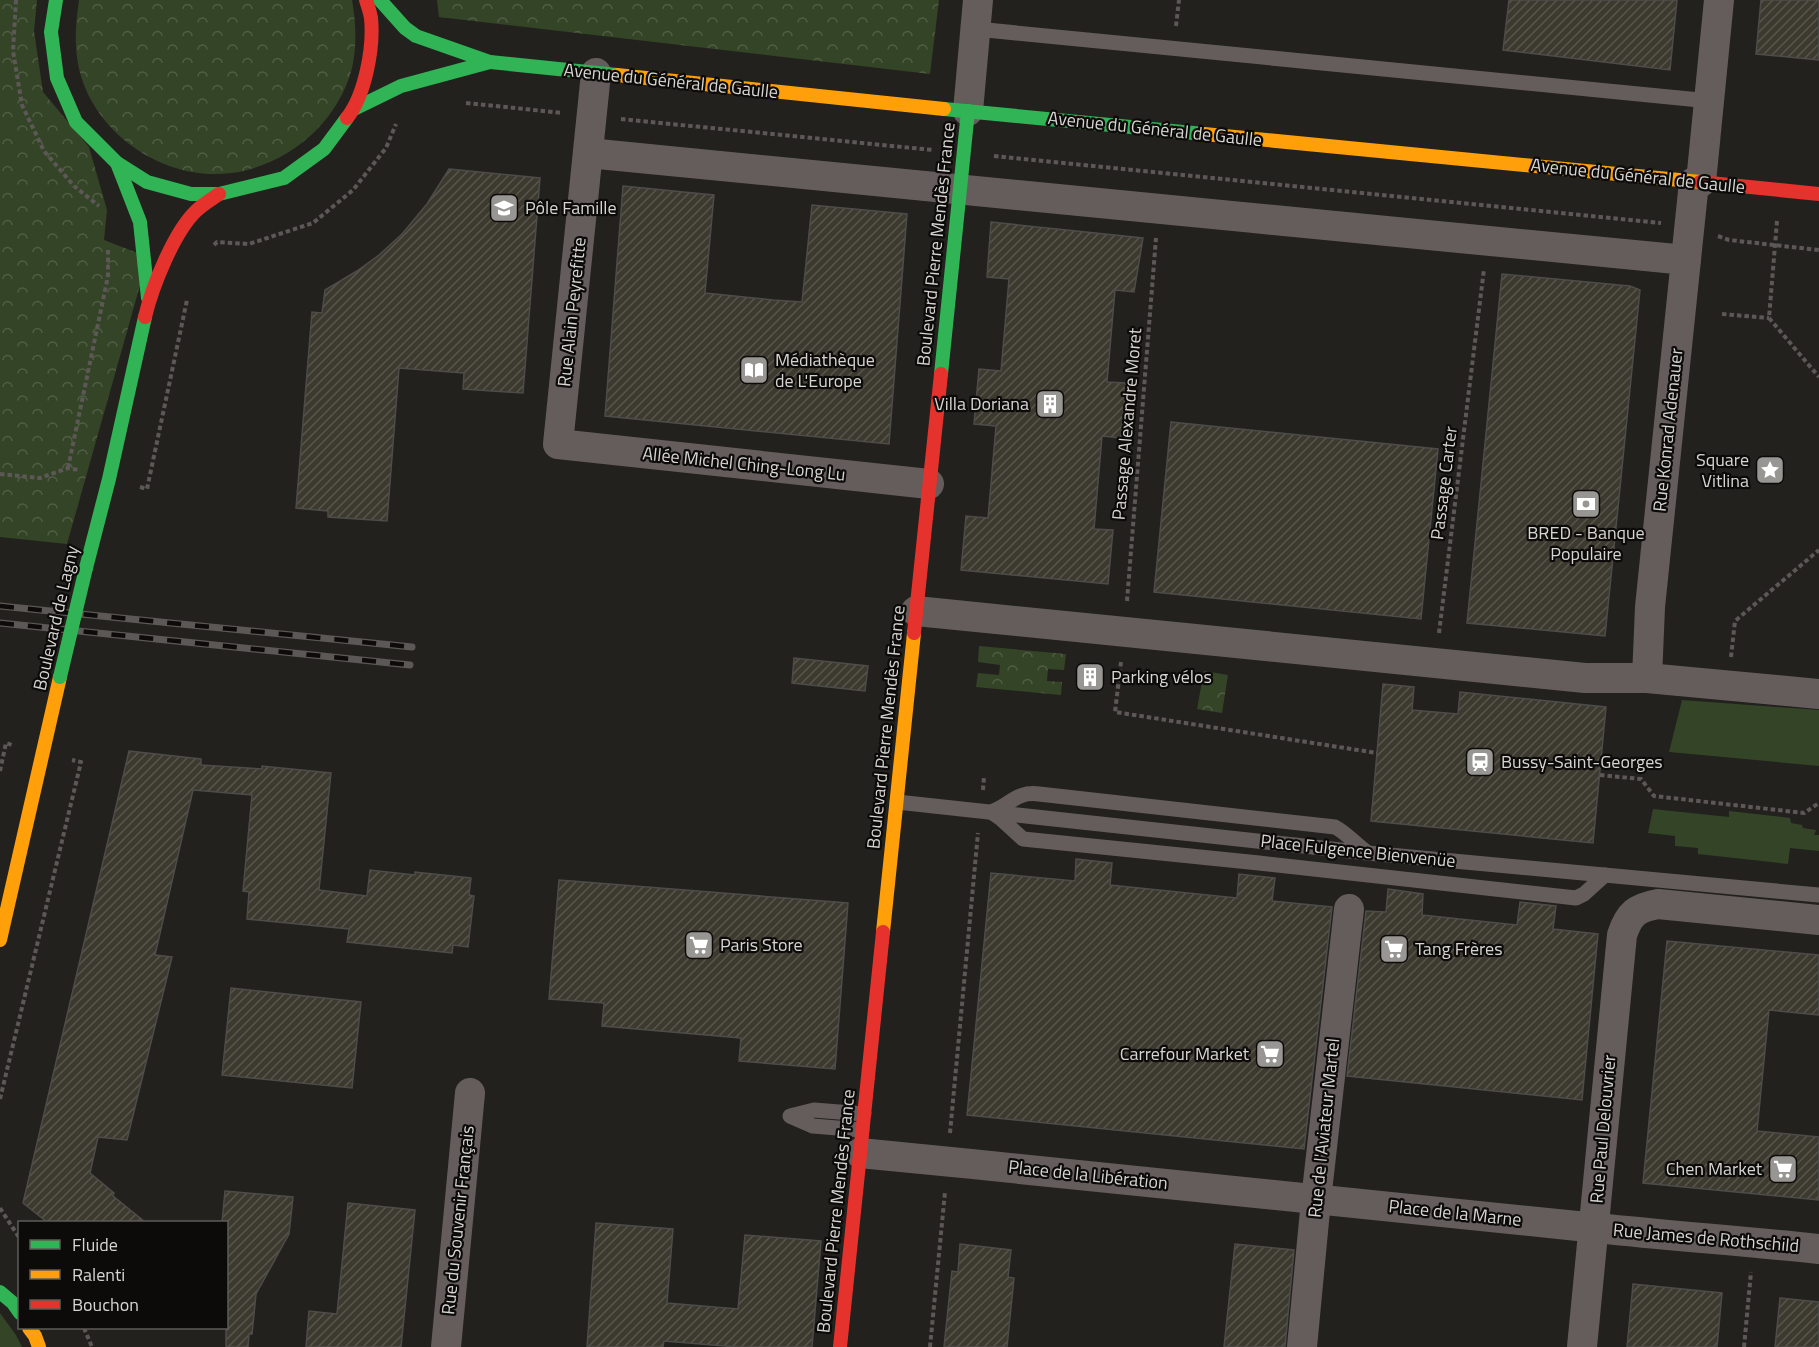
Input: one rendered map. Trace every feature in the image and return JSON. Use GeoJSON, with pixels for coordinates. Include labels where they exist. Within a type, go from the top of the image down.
{"type":"FeatureCollection","features":[{"type":"Feature","properties":{"kind":"main road"},"geometry":{"type":"LineString","coordinates":[[56,0],[51,32],[57,78],[76,122],[117,163],[147,182],[191,194],[219,194],[284,178],[324,149],[354,109],[369,65],[371,18],[366,0]]}},
{"type":"Feature","properties":{"kind":"main road","name":"Avenue du Général de Gaulle"},"geometry":{"type":"LineString","coordinates":[[381,0],[405,28],[416,36],[490,62],[1819,194]]}},
{"type":"Feature","properties":{"kind":"main road","name":"Avenue du Général de Gaulle"},"geometry":{"type":"LineString","coordinates":[[354,109],[401,86],[490,62]]}},
{"type":"Feature","properties":{"kind":"main road","name":"Boulevard Pierre Mendès France"},"geometry":{"type":"LineString","coordinates":[[840,1347],[968,111]]}},
{"type":"Feature","properties":{"kind":"main road","name":"Boulevard de Lagny"},"geometry":{"type":"LineString","coordinates":[[117,163],[140,222],[148,304]]}},
{"type":"Feature","properties":{"kind":"main road","name":"Boulevard de Lagny"},"geometry":{"type":"LineString","coordinates":[[0,940],[148,304],[180,233],[196,211],[219,194]]}},
{"type":"Feature","properties":{"kind":"main road"},"geometry":{"type":"LineString","coordinates":[[0,1292],[18,1309]]}},
{"type":"Feature","properties":{"kind":"main road"},"geometry":{"type":"LineString","coordinates":[[31,1329],[39,1347]]}},
{"type":"Feature","properties":{"kind":"street","name":"Rue Konrad Adenauer"},"geometry":{"type":"LineString","coordinates":[[1647,678],[1650,607],[1686,260],[1710,101],[1719,0]]}},
{"type":"Feature","properties":{"kind":"street"},"geometry":{"type":"LineString","coordinates":[[968,111],[977,14]]}},
{"type":"Feature","properties":{"kind":"street","name":"Rue Alain Peyrefitte"},"geometry":{"type":"LineString","coordinates":[[558,444],[596,73]]}},
{"type":"Feature","properties":{"kind":"street"},"geometry":{"type":"LineString","coordinates":[[588,153],[1686,260]]}},
{"type":"Feature","properties":{"kind":"street","name":"Allée Michel Ching-Long Lu"},"geometry":{"type":"LineString","coordinates":[[558,444],[929,484]]}},
{"type":"Feature","properties":{"kind":"street"},"geometry":{"type":"LineString","coordinates":[[916,611],[1586,678],[1647,678],[1819,694]]}},
{"type":"Feature","properties":{"kind":"street","name":"Rue Paul Delouvrier"},"geometry":{"type":"LineString","coordinates":[[1582,1347],[1622,935],[1626,923],[1633,913],[1644,907],[1658,904],[1819,920]]}},
{"type":"Feature","properties":{"kind":"street","name":"Rue de l'Aviateur Martel"},"geometry":{"type":"LineString","coordinates":[[1302,1347],[1349,909]]}},
{"type":"Feature","properties":{"kind":"street","name":"Rue du Souvenir Français"},"geometry":{"type":"LineString","coordinates":[[446,1347],[470,1093]]}},
{"type":"Feature","properties":{"kind":"street","name":"Place de la Libération"},"geometry":{"type":"LineString","coordinates":[[861,1142],[947,1162],[1123,1178],[1316,1200]]}},
{"type":"Feature","properties":{"kind":"street","name":"Place de la Marne"},"geometry":{"type":"LineString","coordinates":[[1316,1200],[1594,1228]]}},
{"type":"Feature","properties":{"kind":"street","name":"Rue James de Rothschild"},"geometry":{"type":"LineString","coordinates":[[1594,1228],[1819,1249]]}},
{"type":"Feature","properties":{"kind":"lane"},"geometry":{"type":"LineString","coordinates":[[977,14],[1710,101]]}},
{"type":"Feature","properties":{"kind":"lane"},"geometry":{"type":"LineString","coordinates":[[986,811],[1001,808],[1028,792],[1335,827],[1368,853]]}},
{"type":"Feature","properties":{"kind":"lane","name":"Place Fulgence Bienvenüe"},"geometry":{"type":"LineString","coordinates":[[897,802],[1368,853],[1819,895]]}},
{"type":"Feature","properties":{"kind":"lane"},"geometry":{"type":"LineString","coordinates":[[986,811],[1000,818],[1023,839],[1259,862],[1576,898],[1584,894],[1605,875]]}},
{"type":"Feature","properties":{"kind":"lane"},"geometry":{"type":"LineString","coordinates":[[861,1142],[790,1116],[814,1110],[864,1114]]}},
{"type":"Feature","properties":{"kind":"path"},"geometry":{"type":"LineString","coordinates":[[1174,36],[1179,0]]}},
{"type":"Feature","properties":{"kind":"path"},"geometry":{"type":"LineString","coordinates":[[464,103],[553,112]]}},
{"type":"Feature","properties":{"kind":"path"},"geometry":{"type":"LineString","coordinates":[[208,250],[217,242],[249,244],[313,223],[353,190],[386,148],[399,118]]}},
{"type":"Feature","properties":{"kind":"path"},"geometry":{"type":"LineString","coordinates":[[630,120],[941,151]]}},
{"type":"Feature","properties":{"kind":"path"},"geometry":{"type":"LineString","coordinates":[[984,155],[1690,226],[1729,240],[1819,250]]}},
{"type":"Feature","properties":{"kind":"path"},"geometry":{"type":"LineString","coordinates":[[1769,318],[1777,221]]}},
{"type":"Feature","properties":{"kind":"path","name":"Passage Alexandre Moret"},"geometry":{"type":"LineString","coordinates":[[1157,229],[1124,632],[1115,712],[1377,753]]}},
{"type":"Feature","properties":{"kind":"path","name":"Passage Carter"},"geometry":{"type":"LineString","coordinates":[[1428,633],[1440,633],[1488,241]]}},
{"type":"Feature","properties":{"kind":"path"},"geometry":{"type":"LineString","coordinates":[[68,468],[108,276],[108,245]]}},
{"type":"Feature","properties":{"kind":"path"},"geometry":{"type":"LineString","coordinates":[[131,485],[147,489],[188,296]]}},
{"type":"Feature","properties":{"kind":"path"},"geometry":{"type":"LineString","coordinates":[[1722,314],[1769,318],[1819,377]]}},
{"type":"Feature","properties":{"kind":"path"},"geometry":{"type":"LineString","coordinates":[[0,474],[40,478],[68,468],[81,471]]}},
{"type":"Feature","properties":{"kind":"path"},"geometry":{"type":"LineString","coordinates":[[1731,661],[1735,621],[1819,550]]}},
{"type":"Feature","properties":{"kind":"path"},"geometry":{"type":"LineString","coordinates":[[0,771],[6,743],[16,746]]}},
{"type":"Feature","properties":{"kind":"path"},"geometry":{"type":"LineString","coordinates":[[0,1099],[81,762],[69,759]]}},
{"type":"Feature","properties":{"kind":"path"},"geometry":{"type":"LineString","coordinates":[[1600,775],[1641,779],[1654,796],[1804,813],[1819,803]]}},
{"type":"Feature","properties":{"kind":"path"},"geometry":{"type":"LineString","coordinates":[[930,1347],[947,1162],[986,811],[984,776]]}},
{"type":"Feature","properties":{"kind":"path"},"geometry":{"type":"LineString","coordinates":[[0,1208],[18,1236]]}},
{"type":"Feature","properties":{"kind":"path"},"geometry":{"type":"LineString","coordinates":[[1744,1347],[1754,1242]]}},
{"type":"Feature","properties":{"kind":"path"},"geometry":{"type":"LineString","coordinates":[[84,1329],[92,1347]]}},
{"type":"Feature","properties":{"kind":"green space"},"geometry":{"type":"Polygon","coordinates":[[[0,0],[37,0],[34,31],[43,92],[89,147],[107,210],[104,240],[148,257],[67,544],[0,537],[0,0]]]}},
{"type":"Feature","properties":{"kind":"green space"},"geometry":{"type":"Polygon","coordinates":[[[79,0],[352,0],[355,51],[352,68],[335,107],[322,124],[290,151],[252,169],[231,173],[205,174],[180,169],[156,160],[134,147],[114,131],[98,111],[86,89],[78,64],[76,32],[79,0]]]}},
{"type":"Feature","properties":{"kind":"green space"},"geometry":{"type":"Polygon","coordinates":[[[437,0],[939,0],[930,74],[439,17],[437,0]]]}},
{"type":"Feature","properties":{"kind":"green space"},"geometry":{"type":"Polygon","coordinates":[[[979,646],[1066,654],[1064,670],[1048,669],[1047,681],[1062,682],[1061,695],[976,687],[978,673],[999,675],[1000,665],[978,662],[979,646]]]}},
{"type":"Feature","properties":{"kind":"green space"},"geometry":{"type":"Polygon","coordinates":[[[1204,671],[1228,675],[1222,713],[1197,709],[1204,671]]]}},
{"type":"Feature","properties":{"kind":"green space"},"geometry":{"type":"Polygon","coordinates":[[[1682,700],[1819,710],[1819,766],[1669,752],[1682,700]]]}},
{"type":"Feature","properties":{"kind":"green space"},"geometry":{"type":"Polygon","coordinates":[[[1653,809],[1729,817],[1729,811],[1790,818],[1791,823],[1816,830],[1814,835],[1819,835],[1819,851],[1790,848],[1788,864],[1698,854],[1698,848],[1675,846],[1675,836],[1648,833],[1653,809]]]}},
{"type":"Feature","properties":{"kind":"green space"},"geometry":{"type":"Polygon","coordinates":[[[0,1313],[16,1335],[22,1347],[0,1347],[0,1313]]]}},
{"type":"Feature","properties":{"kind":"building"},"geometry":{"type":"Polygon","coordinates":[[[1509,0],[1677,0],[1670,70],[1503,50],[1509,0]]]}},
{"type":"Feature","properties":{"kind":"building"},"geometry":{"type":"Polygon","coordinates":[[[1761,0],[1819,0],[1819,60],[1756,54],[1761,0]]]}},
{"type":"Feature","properties":{"kind":"building"},"geometry":{"type":"Polygon","coordinates":[[[449,169],[540,178],[523,393],[463,389],[464,373],[399,368],[387,521],[328,517],[328,511],[296,508],[312,312],[322,313],[325,290],[379,255],[402,234],[427,204],[449,169]]]}},
{"type":"Feature","properties":{"kind":"building"},"geometry":{"type":"Polygon","coordinates":[[[623,186],[714,195],[705,293],[773,300],[802,302],[812,205],[907,214],[889,444],[605,416],[623,186]]]}},
{"type":"Feature","properties":{"kind":"building","name":"Villa Doriana"},"geometry":{"type":"Polygon","coordinates":[[[991,222],[1143,238],[1134,292],[1115,290],[1107,382],[1126,383],[1121,438],[1102,436],[1094,529],[1113,530],[1108,584],[961,570],[966,516],[988,518],[996,426],[974,424],[979,369],[1001,371],[1009,279],[987,277],[991,222]]]}},
{"type":"Feature","properties":{"kind":"building"},"geometry":{"type":"Polygon","coordinates":[[[1502,274],[1630,286],[1640,290],[1605,636],[1467,623],[1502,274]]]}},
{"type":"Feature","properties":{"kind":"building"},"geometry":{"type":"Polygon","coordinates":[[[1171,422],[1438,449],[1421,619],[1154,592],[1171,422]]]}},
{"type":"Feature","properties":{"kind":"building"},"geometry":{"type":"Polygon","coordinates":[[[794,658],[868,666],[865,691],[792,683],[794,658]]]}},
{"type":"Feature","properties":{"kind":"building"},"geometry":{"type":"Polygon","coordinates":[[[1383,684],[1414,687],[1412,710],[1458,714],[1460,692],[1606,707],[1593,843],[1371,821],[1383,684]]]}},
{"type":"Feature","properties":{"kind":"building"},"geometry":{"type":"Polygon","coordinates":[[[129,751],[201,759],[201,765],[262,769],[262,766],[331,773],[319,890],[367,896],[370,870],[471,878],[469,895],[474,896],[468,947],[453,945],[452,953],[347,942],[349,929],[247,919],[249,892],[243,891],[252,795],[193,790],[155,955],[172,957],[127,1140],[98,1137],[90,1173],[114,1193],[113,1196],[144,1221],[46,1221],[23,1203],[129,751]]]}},
{"type":"Feature","properties":{"kind":"building"},"geometry":{"type":"Polygon","coordinates":[[[1076,859],[1112,863],[1110,885],[1237,898],[1239,874],[1275,878],[1272,901],[1332,907],[1304,1149],[967,1115],[991,873],[1075,881],[1076,859]]]}},
{"type":"Feature","properties":{"kind":"building","name":"Paris Store"},"geometry":{"type":"Polygon","coordinates":[[[559,880],[848,903],[835,1069],[739,1061],[741,1038],[602,1026],[604,1003],[549,999],[559,880]]]}},
{"type":"Feature","properties":{"kind":"building"},"geometry":{"type":"Polygon","coordinates":[[[1388,889],[1423,894],[1422,915],[1517,925],[1520,902],[1556,906],[1553,929],[1598,934],[1582,1100],[1347,1076],[1366,911],[1386,912],[1388,889]]]}},
{"type":"Feature","properties":{"kind":"building"},"geometry":{"type":"Polygon","coordinates":[[[1667,941],[1819,955],[1819,1015],[1769,1010],[1757,1131],[1819,1137],[1819,1200],[1643,1183],[1667,941]]]}},
{"type":"Feature","properties":{"kind":"building"},"geometry":{"type":"Polygon","coordinates":[[[231,988],[361,1002],[352,1088],[222,1075],[231,988]]]}},
{"type":"Feature","properties":{"kind":"building"},"geometry":{"type":"Polygon","coordinates":[[[225,1191],[293,1197],[289,1234],[256,1294],[252,1334],[249,1334],[248,1347],[226,1347],[228,1221],[222,1221],[225,1191]]]}},
{"type":"Feature","properties":{"kind":"building"},"geometry":{"type":"Polygon","coordinates":[[[348,1203],[415,1210],[401,1347],[306,1347],[309,1311],[337,1314],[348,1203]]]}},
{"type":"Feature","properties":{"kind":"building"},"geometry":{"type":"Polygon","coordinates":[[[596,1223],[673,1229],[667,1303],[738,1309],[745,1235],[821,1241],[812,1347],[737,1347],[664,1341],[663,1347],[587,1347],[596,1223]]]}},
{"type":"Feature","properties":{"kind":"building"},"geometry":{"type":"Polygon","coordinates":[[[960,1244],[1011,1250],[1008,1277],[1014,1278],[1007,1347],[944,1347],[952,1271],[958,1272],[960,1244]]]}},
{"type":"Feature","properties":{"kind":"building"},"geometry":{"type":"Polygon","coordinates":[[[1235,1244],[1294,1250],[1285,1347],[1224,1347],[1235,1244]]]}},
{"type":"Feature","properties":{"kind":"building"},"geometry":{"type":"Polygon","coordinates":[[[1633,1284],[1722,1293],[1717,1347],[1627,1347],[1633,1284]]]}},
{"type":"Feature","properties":{"kind":"building"},"geometry":{"type":"Polygon","coordinates":[[[1780,1298],[1819,1302],[1819,1347],[1775,1347],[1780,1298]]]}},
{"type":"Feature","properties":{"kind":"railway"},"geometry":{"type":"LineString","coordinates":[[0,606],[412,647]]}},
{"type":"Feature","properties":{"kind":"railway"},"geometry":{"type":"LineString","coordinates":[[0,623],[410,665]]}},
{"type":"Feature","properties":{"kind":"traffic: fast"},"geometry":{"type":"LineString","coordinates":[[56,0],[51,32],[57,78],[76,122],[117,163],[147,182],[191,194],[219,194],[284,178],[324,149],[347,118]]}},
{"type":"Feature","properties":{"kind":"traffic: fast"},"geometry":{"type":"LineString","coordinates":[[380,0],[405,28],[416,36],[490,62],[617,75]]}},
{"type":"Feature","properties":{"kind":"traffic: fast"},"geometry":{"type":"LineString","coordinates":[[354,109],[401,86],[490,62]]}},
{"type":"Feature","properties":{"kind":"traffic: fast"},"geometry":{"type":"LineString","coordinates":[[944,109],[1204,134]]}},
{"type":"Feature","properties":{"kind":"traffic: fast"},"geometry":{"type":"LineString","coordinates":[[941,374],[968,111]]}},
{"type":"Feature","properties":{"kind":"traffic: fast"},"geometry":{"type":"LineString","coordinates":[[117,163],[140,222],[148,298]]}},
{"type":"Feature","properties":{"kind":"traffic: fast"},"geometry":{"type":"LineString","coordinates":[[86,568],[109,479],[145,317]]}},
{"type":"Feature","properties":{"kind":"traffic: fast"},"geometry":{"type":"LineString","coordinates":[[60,677],[86,568]]}},
{"type":"Feature","properties":{"kind":"traffic: fast"},"geometry":{"type":"LineString","coordinates":[[0,1292],[18,1310]]}},
{"type":"Feature","properties":{"kind":"traffic: slow"},"geometry":{"type":"LineString","coordinates":[[617,75],[944,109]]}},
{"type":"Feature","properties":{"kind":"traffic: slow"},"geometry":{"type":"LineString","coordinates":[[1204,134],[1700,182]]}},
{"type":"Feature","properties":{"kind":"traffic: slow"},"geometry":{"type":"LineString","coordinates":[[883,932],[914,633]]}},
{"type":"Feature","properties":{"kind":"traffic: slow"},"geometry":{"type":"LineString","coordinates":[[0,940],[60,677]]}},
{"type":"Feature","properties":{"kind":"traffic: slow"},"geometry":{"type":"LineString","coordinates":[[30,1329],[39,1347]]}},
{"type":"Feature","properties":{"kind":"traffic: jam"},"geometry":{"type":"LineString","coordinates":[[347,118],[359,97],[367,71],[372,30],[366,0]]}},
{"type":"Feature","properties":{"kind":"traffic: jam"},"geometry":{"type":"LineString","coordinates":[[1700,182],[1819,194]]}},
{"type":"Feature","properties":{"kind":"traffic: jam"},"geometry":{"type":"LineString","coordinates":[[145,317],[158,276],[180,232],[196,211],[219,194]]}},
{"type":"Feature","properties":{"kind":"traffic: jam"},"geometry":{"type":"LineString","coordinates":[[914,633],[941,374]]}},
{"type":"Feature","properties":{"kind":"traffic: jam"},"geometry":{"type":"LineString","coordinates":[[840,1347],[883,932]]}},
{"type":"Feature","properties":{"kind":"place","name":"Pôle Famille"},"geometry":{"type":"Point","coordinates":[504,208]}},
{"type":"Feature","properties":{"kind":"place","name":"Médiathèque de L'Europe"},"geometry":{"type":"Point","coordinates":[754,370]}},
{"type":"Feature","properties":{"kind":"place","name":"Villa Doriana"},"geometry":{"type":"Point","coordinates":[1050,404]}},
{"type":"Feature","properties":{"kind":"place","name":"Square Vitlina"},"geometry":{"type":"Point","coordinates":[1770,470]}},
{"type":"Feature","properties":{"kind":"place","name":"BRED - Banque Populaire"},"geometry":{"type":"Point","coordinates":[1586,504]}},
{"type":"Feature","properties":{"kind":"place","name":"Parking vélos"},"geometry":{"type":"Point","coordinates":[1090,677]}},
{"type":"Feature","properties":{"kind":"place","name":"Bussy-Saint-Georges"},"geometry":{"type":"Point","coordinates":[1480,762]}},
{"type":"Feature","properties":{"kind":"place","name":"Paris Store"},"geometry":{"type":"Point","coordinates":[699,945]}},
{"type":"Feature","properties":{"kind":"place","name":"Tang Frères"},"geometry":{"type":"Point","coordinates":[1394,949]}},
{"type":"Feature","properties":{"kind":"place","name":"Carrefour Market"},"geometry":{"type":"Point","coordinates":[1270,1054]}},
{"type":"Feature","properties":{"kind":"place","name":"Chen Market"},"geometry":{"type":"Point","coordinates":[1783,1169]}}]}
